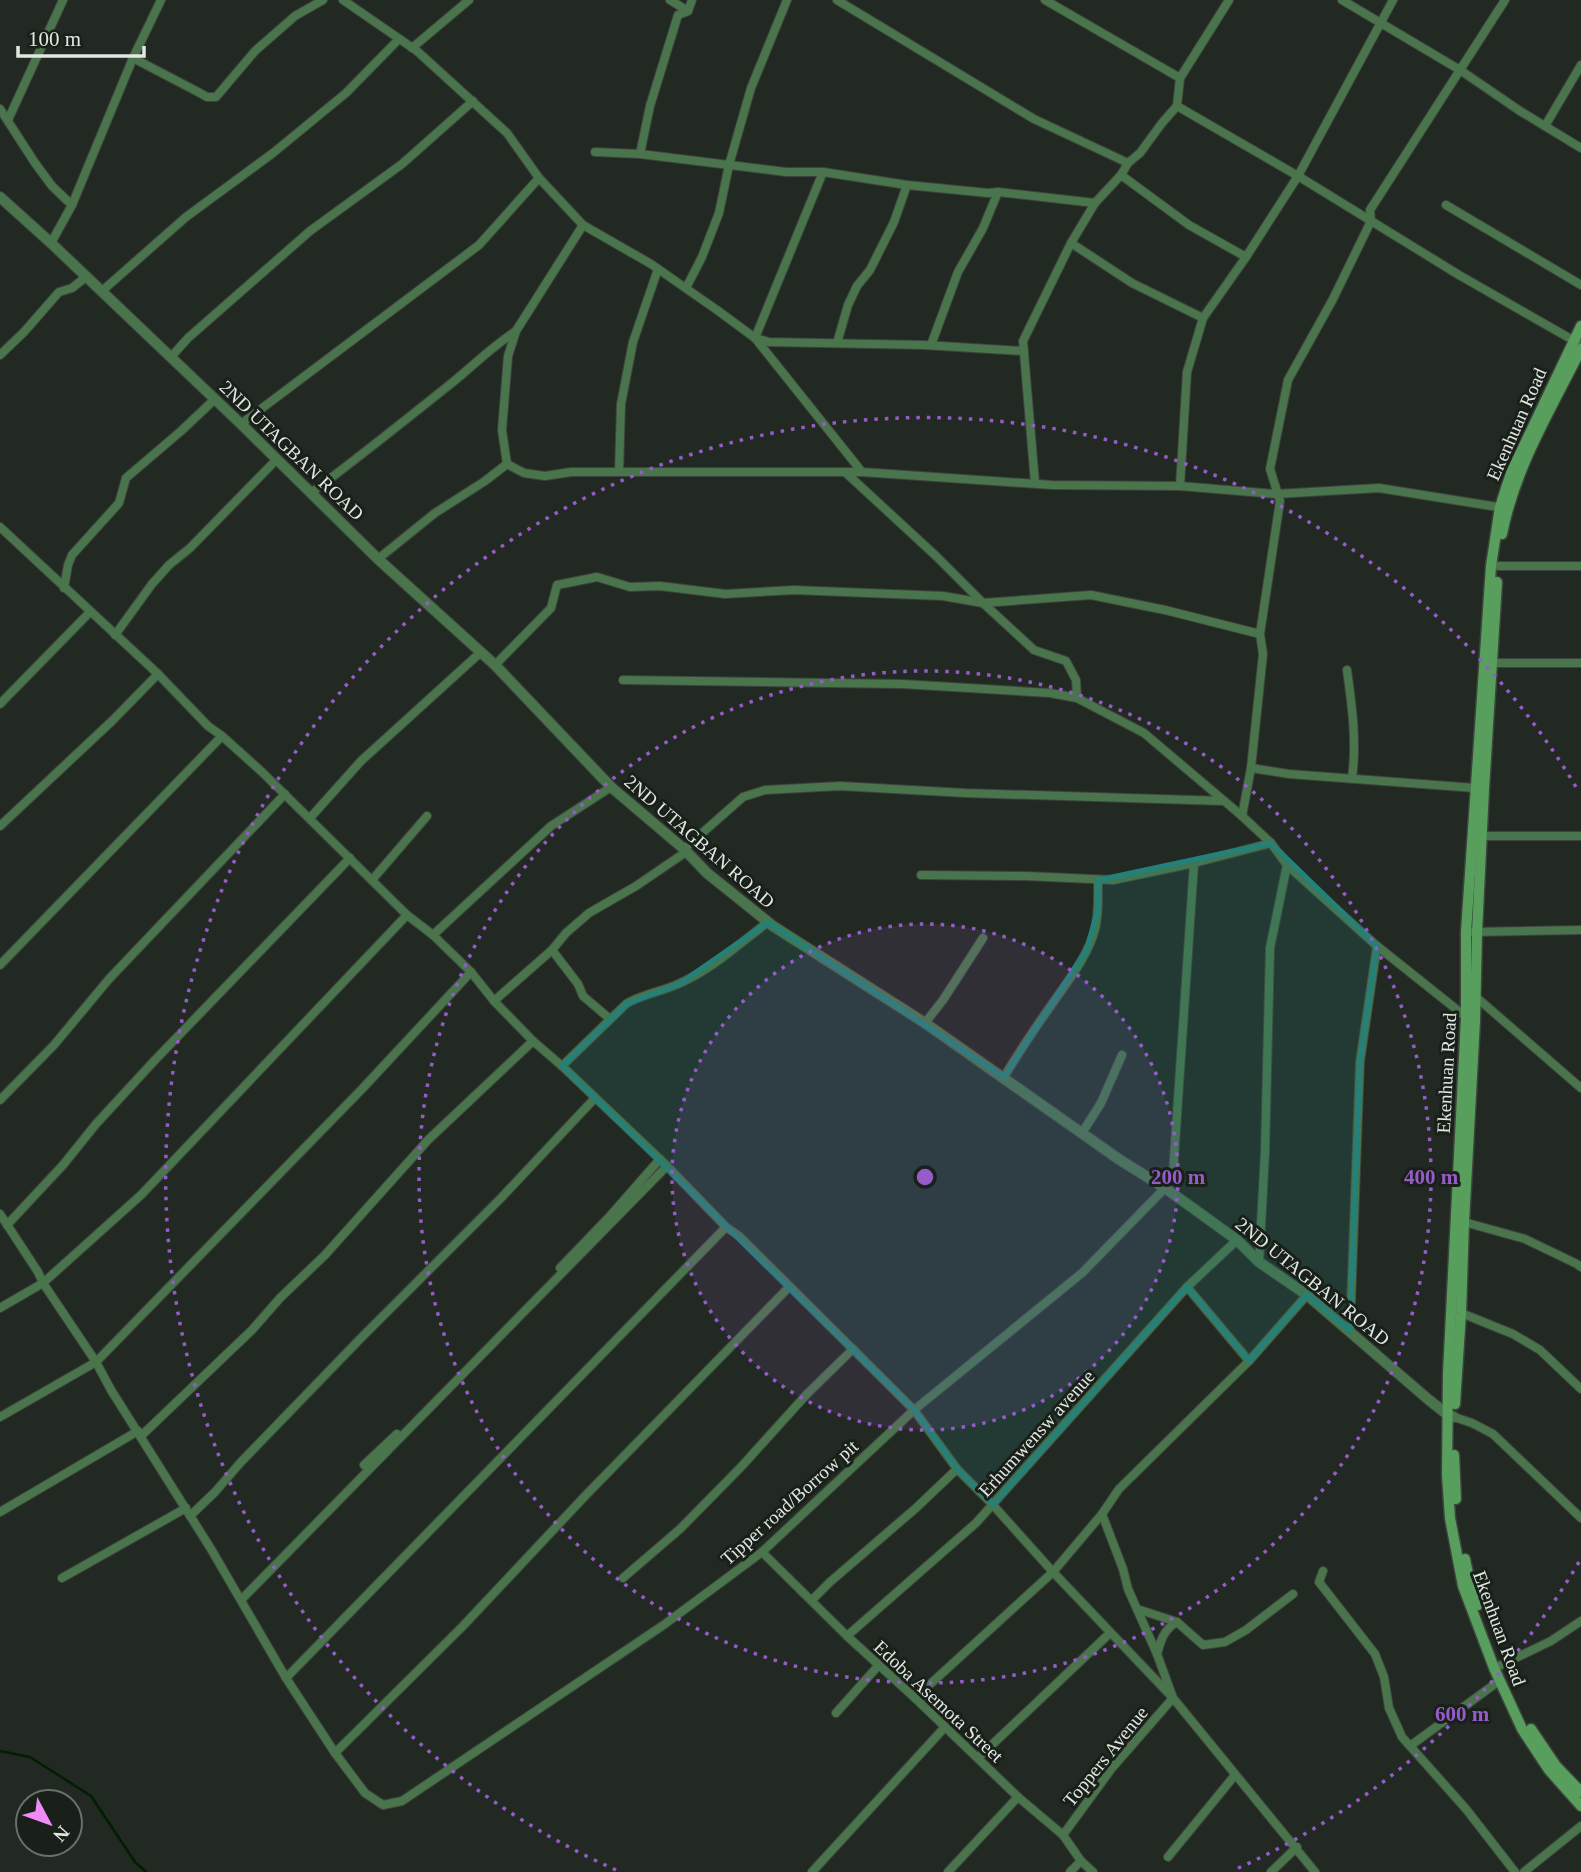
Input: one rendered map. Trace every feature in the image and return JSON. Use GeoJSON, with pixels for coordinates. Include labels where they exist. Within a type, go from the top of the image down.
{"type":"FeatureCollection","features":[{"type":"Feature","properties":{"kind":"main road","name":"Ekenhuan Road"},"geometry":{"type":"LineString","coordinates":[[1581,326],[1572,366],[1516,460],[1491,566],[1475,788],[1471,932],[1450,1316],[1451,1416],[1457,1517],[1470,1583],[1499,1666],[1529,1726],[1556,1766],[1581,1792]]}},
{"type":"Feature","properties":{"kind":"main road","name":"Ekenhuan Road"},"geometry":{"type":"LineString","coordinates":[[1504,508],[1491,663],[1482,836],[1471,932],[1476,997],[1461,1313],[1447,1475],[1450,1518],[1463,1586],[1499,1681],[1522,1729],[1549,1770],[1581,1806]]}},
{"type":"Feature","properties":{"kind":"street"},"geometry":{"type":"LineString","coordinates":[[8,120],[63,0]]}},
{"type":"Feature","properties":{"kind":"street"},"geometry":{"type":"LineString","coordinates":[[51,243],[72,205],[133,58],[161,0]]}},
{"type":"Feature","properties":{"kind":"street"},"geometry":{"type":"LineString","coordinates":[[133,58],[207,97],[216,97],[255,51],[295,16],[323,0]]}},
{"type":"Feature","properties":{"kind":"street"},"geometry":{"type":"LineString","coordinates":[[343,0],[412,48],[473,101],[507,133],[539,178],[583,225],[658,269],[755,338],[862,472]]}},
{"type":"Feature","properties":{"kind":"street"},"geometry":{"type":"LineString","coordinates":[[412,48],[470,0]]}},
{"type":"Feature","properties":{"kind":"street"},"geometry":{"type":"LineString","coordinates":[[670,0],[688,12]]}},
{"type":"Feature","properties":{"kind":"street"},"geometry":{"type":"LineString","coordinates":[[688,12],[692,0]]}},
{"type":"Feature","properties":{"kind":"street"},"geometry":{"type":"LineString","coordinates":[[686,288],[702,257],[719,213],[729,165],[751,88],[787,0]]}},
{"type":"Feature","properties":{"kind":"street"},"geometry":{"type":"LineString","coordinates":[[837,0],[1034,119],[1128,163]]}},
{"type":"Feature","properties":{"kind":"street"},"geometry":{"type":"LineString","coordinates":[[1045,0],[1180,78]]}},
{"type":"Feature","properties":{"kind":"street"},"geometry":{"type":"LineString","coordinates":[[1035,483],[1023,341],[1071,243],[1095,204],[1177,106],[1180,78],[1229,0]]}},
{"type":"Feature","properties":{"kind":"street"},"geometry":{"type":"LineString","coordinates":[[1342,0],[1460,70],[1581,148]]}},
{"type":"Feature","properties":{"kind":"street"},"geometry":{"type":"LineString","coordinates":[[1180,486],[1187,372],[1203,318],[1298,176],[1393,0]]}},
{"type":"Feature","properties":{"kind":"street"},"geometry":{"type":"LineString","coordinates":[[1242,816],[1251,768],[1263,654],[1260,634],[1280,501],[1270,468],[1288,380],[1333,299],[1371,221],[1370,210],[1504,0]]}},
{"type":"Feature","properties":{"kind":"street"},"geometry":{"type":"LineString","coordinates":[[640,154],[650,106],[678,15],[688,12]]}},
{"type":"Feature","properties":{"kind":"street"},"geometry":{"type":"LineString","coordinates":[[102,291],[186,217],[273,153],[346,93],[399,39]]}},
{"type":"Feature","properties":{"kind":"street"},"geometry":{"type":"LineString","coordinates":[[1545,126],[1581,65]]}},
{"type":"Feature","properties":{"kind":"street"},"geometry":{"type":"LineString","coordinates":[[171,357],[188,338],[310,230],[402,164],[473,101]]}},
{"type":"Feature","properties":{"kind":"street"},"geometry":{"type":"LineString","coordinates":[[1177,106],[1578,345]]}},
{"type":"Feature","properties":{"kind":"street"},"geometry":{"type":"LineString","coordinates":[[0,109],[34,163],[72,205]]}},
{"type":"Feature","properties":{"kind":"street"},"geometry":{"type":"LineString","coordinates":[[595,152],[640,154],[786,172],[823,172],[907,185],[998,192],[1095,204]]}},
{"type":"Feature","properties":{"kind":"street"},"geometry":{"type":"LineString","coordinates":[[755,338],[823,172]]}},
{"type":"Feature","properties":{"kind":"street"},"geometry":{"type":"LineString","coordinates":[[1121,175],[1189,225],[1246,257]]}},
{"type":"Feature","properties":{"kind":"street"},"geometry":{"type":"LineString","coordinates":[[241,424],[479,245],[539,178]]}},
{"type":"Feature","properties":{"kind":"street"},"geometry":{"type":"LineString","coordinates":[[836,343],[848,305],[857,286],[870,270],[894,222],[907,185]]}},
{"type":"Feature","properties":{"kind":"street"},"geometry":{"type":"LineString","coordinates":[[931,345],[958,272],[983,228],[998,192]]}},
{"type":"Feature","properties":{"kind":"street","name":"2ND UTAGBAN ROAD"},"geometry":{"type":"LineString","coordinates":[[0,197],[215,399],[378,559],[495,665],[611,787],[685,851],[706,873],[768,922],[925,1023],[1237,1240],[1259,1262],[1307,1295],[1451,1416]]}},
{"type":"Feature","properties":{"kind":"street"},"geometry":{"type":"LineString","coordinates":[[1446,205],[1581,285]]}},
{"type":"Feature","properties":{"kind":"street"},"geometry":{"type":"LineString","coordinates":[[507,464],[502,430],[508,356],[516,331],[583,225]]}},
{"type":"Feature","properties":{"kind":"street"},"geometry":{"type":"LineString","coordinates":[[1071,243],[1132,283],[1203,318]]}},
{"type":"Feature","properties":{"kind":"street"},"geometry":{"type":"LineString","coordinates":[[619,472],[623,392],[633,342],[658,269]]}},
{"type":"Feature","properties":{"kind":"street"},"geometry":{"type":"LineString","coordinates":[[0,355],[59,292],[72,288],[86,277]]}},
{"type":"Feature","properties":{"kind":"street"},"geometry":{"type":"LineString","coordinates":[[311,493],[459,377],[492,346],[516,331]]}},
{"type":"Feature","properties":{"kind":"street"},"geometry":{"type":"LineString","coordinates":[[755,338],[769,342],[931,345],[1024,351]]}},
{"type":"Feature","properties":{"kind":"street"},"geometry":{"type":"LineString","coordinates":[[64,588],[72,555],[119,503],[126,478],[215,399]]}},
{"type":"Feature","properties":{"kind":"street"},"geometry":{"type":"LineString","coordinates":[[115,635],[169,565],[190,548],[277,459]]}},
{"type":"Feature","properties":{"kind":"street"},"geometry":{"type":"LineString","coordinates":[[507,464],[524,473],[545,476],[571,472],[862,472],[1035,483],[1180,486],[1276,494],[1379,488],[1504,508]]}},
{"type":"Feature","properties":{"kind":"street"},"geometry":{"type":"LineString","coordinates":[[378,559],[435,513],[507,464]]}},
{"type":"Feature","properties":{"kind":"street"},"geometry":{"type":"LineString","coordinates":[[845,472],[1034,650],[1066,661],[1076,680],[1077,698]]}},
{"type":"Feature","properties":{"kind":"street"},"geometry":{"type":"LineString","coordinates":[[0,527],[158,674],[208,726],[285,794],[407,915],[433,935],[471,972],[494,1001],[533,1041],[660,1159],[914,1410],[957,1469],[1173,1698],[1315,1872]]}},
{"type":"Feature","properties":{"kind":"street"},"geometry":{"type":"LineString","coordinates":[[1498,566],[1581,566]]}},
{"type":"Feature","properties":{"kind":"street"},"geometry":{"type":"LineString","coordinates":[[495,665],[551,608],[556,585],[597,577],[631,587],[660,586],[725,594],[793,590],[943,596],[982,603],[1091,595],[1260,634]]}},
{"type":"Feature","properties":{"kind":"street"},"geometry":{"type":"LineString","coordinates":[[0,704],[90,612]]}},
{"type":"Feature","properties":{"kind":"street"},"geometry":{"type":"LineString","coordinates":[[310,818],[361,761],[481,652]]}},
{"type":"Feature","properties":{"kind":"street"},"geometry":{"type":"LineString","coordinates":[[1491,663],[1581,663]]}},
{"type":"Feature","properties":{"kind":"street"},"geometry":{"type":"LineString","coordinates":[[1347,670],[1355,756],[1352,778]]}},
{"type":"Feature","properties":{"kind":"street"},"geometry":{"type":"LineString","coordinates":[[0,826],[113,721],[158,674]]}},
{"type":"Feature","properties":{"kind":"street"},"geometry":{"type":"LineString","coordinates":[[624,680],[902,684],[1050,693],[1077,698],[1144,733],[1242,816],[1271,844],[1287,865],[1377,946],[1466,1017]]}},
{"type":"Feature","properties":{"kind":"street"},"geometry":{"type":"LineString","coordinates":[[0,965],[222,736]]}},
{"type":"Feature","properties":{"kind":"street"},"geometry":{"type":"LineString","coordinates":[[1251,768],[1289,774],[1475,788]]}},
{"type":"Feature","properties":{"kind":"street"},"geometry":{"type":"LineString","coordinates":[[494,1001],[589,913],[636,886],[685,851],[743,797],[765,790],[840,786],[965,793],[1224,801]]}},
{"type":"Feature","properties":{"kind":"street"},"geometry":{"type":"LineString","coordinates":[[433,935],[551,826],[611,787]]}},
{"type":"Feature","properties":{"kind":"street"},"geometry":{"type":"LineString","coordinates":[[0,1100],[54,1045],[109,979],[285,794]]}},
{"type":"Feature","properties":{"kind":"street"},"geometry":{"type":"LineString","coordinates":[[372,880],[427,816]]}},
{"type":"Feature","properties":{"kind":"street"},"geometry":{"type":"LineString","coordinates":[[1482,836],[1581,836]]}},
{"type":"Feature","properties":{"kind":"street"},"geometry":{"type":"LineString","coordinates":[[921,876],[1026,876],[1113,880],[1271,844]]}},
{"type":"Feature","properties":{"kind":"street"},"geometry":{"type":"LineString","coordinates":[[7,1225],[155,1060],[350,858]]}},
{"type":"Feature","properties":{"kind":"street"},"geometry":{"type":"LineString","coordinates":[[1165,1188],[1173,1174],[1194,863]]}},
{"type":"Feature","properties":{"kind":"street"},"geometry":{"type":"LineString","coordinates":[[1259,1262],[1265,1152],[1270,948],[1287,865]]}},
{"type":"Feature","properties":{"kind":"street"},"geometry":{"type":"LineString","coordinates":[[1004,1077],[1087,949],[1095,929],[1098,880]]}},
{"type":"Feature","properties":{"kind":"street"},"geometry":{"type":"LineString","coordinates":[[0,1308],[43,1283],[141,1195],[407,915]]}},
{"type":"Feature","properties":{"kind":"street"},"geometry":{"type":"LineString","coordinates":[[562,1066],[626,1004],[638,997],[679,984],[712,965],[768,922]]}},
{"type":"Feature","properties":{"kind":"street"},"geometry":{"type":"LineString","coordinates":[[1471,932],[1581,930]]}},
{"type":"Feature","properties":{"kind":"street"},"geometry":{"type":"LineString","coordinates":[[925,1023],[984,938]]}},
{"type":"Feature","properties":{"kind":"street"},"geometry":{"type":"LineString","coordinates":[[1350,1331],[1360,1062],[1377,946]]}},
{"type":"Feature","properties":{"kind":"street"},"geometry":{"type":"LineString","coordinates":[[552,950],[578,984],[583,996],[610,1020]]}},
{"type":"Feature","properties":{"kind":"street"},"geometry":{"type":"LineString","coordinates":[[0,1417],[96,1362],[362,1090],[471,972]]}},
{"type":"Feature","properties":{"kind":"street"},"geometry":{"type":"LineString","coordinates":[[1476,997],[1581,1088]]}},
{"type":"Feature","properties":{"kind":"street"},"geometry":{"type":"LineString","coordinates":[[0,1512],[140,1433],[252,1329],[325,1255],[428,1140],[533,1041]]}},
{"type":"Feature","properties":{"kind":"street"},"geometry":{"type":"LineString","coordinates":[[1082,1133],[1101,1103],[1122,1055]]}},
{"type":"Feature","properties":{"kind":"street"},"geometry":{"type":"LineString","coordinates":[[62,1578],[188,1512],[215,1492],[241,1462],[501,1198],[595,1098]]}},
{"type":"Feature","properties":{"kind":"street"},"geometry":{"type":"LineString","coordinates":[[364,1465],[496,1336],[660,1159]]}},
{"type":"Feature","properties":{"kind":"street"},"geometry":{"type":"LineString","coordinates":[[241,1600],[667,1166]]}},
{"type":"Feature","properties":{"kind":"street","name":"Tipper road/Borrow pit"},"geometry":{"type":"LineString","coordinates":[[335,1753],[365,1793],[383,1805],[402,1801],[665,1624],[762,1552],[914,1410],[1082,1273],[1165,1188]]}},
{"type":"Feature","properties":{"kind":"street"},"geometry":{"type":"LineString","coordinates":[[0,1214],[96,1362],[286,1678],[335,1753],[463,1626],[789,1287]]}},
{"type":"Feature","properties":{"kind":"street"},"geometry":{"type":"LineString","coordinates":[[1464,1222],[1525,1239],[1581,1267]]}},
{"type":"Feature","properties":{"kind":"street"},"geometry":{"type":"LineString","coordinates":[[430,1531],[726,1227]]}},
{"type":"Feature","properties":{"kind":"street"},"geometry":{"type":"LineString","coordinates":[[286,1678],[726,1227]]}},
{"type":"Feature","properties":{"kind":"street","name":"Erhumwensw avenue"},"geometry":{"type":"LineString","coordinates":[[847,1636],[976,1523],[1187,1287],[1237,1240]]}},
{"type":"Feature","properties":{"kind":"street"},"geometry":{"type":"LineString","coordinates":[[1187,1287],[1250,1361]]}},
{"type":"Feature","properties":{"kind":"street"},"geometry":{"type":"LineString","coordinates":[[915,1698],[1053,1572],[1102,1514],[1119,1489],[1250,1361],[1307,1295]]}},
{"type":"Feature","properties":{"kind":"street"},"geometry":{"type":"LineString","coordinates":[[1461,1313],[1513,1334],[1539,1350],[1581,1389]]}},
{"type":"Feature","properties":{"kind":"street"},"geometry":{"type":"LineString","coordinates":[[623,1578],[680,1529],[853,1349]]}},
{"type":"Feature","properties":{"kind":"street"},"geometry":{"type":"LineString","coordinates":[[1451,1416],[1493,1434],[1581,1518]]}},
{"type":"Feature","properties":{"kind":"street"},"geometry":{"type":"LineString","coordinates":[[812,1600],[957,1469]]}},
{"type":"Feature","properties":{"kind":"street"},"geometry":{"type":"LineString","coordinates":[[1102,1514],[1128,1589],[1173,1698]]}},
{"type":"Feature","properties":{"kind":"street","name":"Edoba Asemota Street"},"geometry":{"type":"LineString","coordinates":[[762,1552],[878,1666],[1018,1797],[1063,1835],[1081,1861],[1093,1872]]}},
{"type":"Feature","properties":{"kind":"street"},"geometry":{"type":"LineString","coordinates":[[1323,1571],[1319,1582],[1375,1654],[1384,1676],[1389,1708],[1402,1737],[1466,1809],[1515,1872]]}},
{"type":"Feature","properties":{"kind":"street"},"geometry":{"type":"LineString","coordinates":[[1137,1609],[1177,1622],[1203,1645],[1225,1642],[1246,1630],[1293,1594]]}},
{"type":"Feature","properties":{"kind":"street"},"geometry":{"type":"LineString","coordinates":[[1157,1654],[1168,1627],[1177,1622]]}},
{"type":"Feature","properties":{"kind":"street"},"geometry":{"type":"LineString","coordinates":[[1499,1666],[1551,1641],[1581,1622]]}},
{"type":"Feature","properties":{"kind":"street"},"geometry":{"type":"LineString","coordinates":[[978,1758],[1110,1633]]}},
{"type":"Feature","properties":{"kind":"street"},"geometry":{"type":"LineString","coordinates":[[836,1713],[878,1666]]}},
{"type":"Feature","properties":{"kind":"street"},"geometry":{"type":"LineString","coordinates":[[1410,1746],[1499,1681]]}},
{"type":"Feature","properties":{"kind":"street","name":"Toppers Avenue"},"geometry":{"type":"LineString","coordinates":[[1063,1835],[1112,1768],[1173,1698]]}},
{"type":"Feature","properties":{"kind":"street"},"geometry":{"type":"LineString","coordinates":[[811,1872],[945,1727]]}},
{"type":"Feature","properties":{"kind":"street"},"geometry":{"type":"LineString","coordinates":[[1168,1857],[1235,1775]]}},
{"type":"Feature","properties":{"kind":"street"},"geometry":{"type":"LineString","coordinates":[[948,1872],[1018,1797]]}},
{"type":"Feature","properties":{"kind":"street"},"geometry":{"type":"LineString","coordinates":[[1524,1872],[1581,1826]]}},
{"type":"Feature","properties":{"kind":"street"},"geometry":{"type":"LineString","coordinates":[[1271,1872],[1297,1847]]}},
{"type":"Feature","properties":{"kind":"street"},"geometry":{"type":"LineString","coordinates":[[1070,1872],[1081,1861]]}},
{"type":"Feature","properties":{"kind":"highlighted area"},"geometry":{"type":"Polygon","coordinates":[[[1271,843],[1377,946],[1360,1062],[1350,1331],[1307,1295],[1249,1361],[1187,1287],[993,1505],[957,1469],[914,1410],[562,1066],[626,1004],[679,984],[768,922],[1004,1077],[1087,949],[1098,908],[1098,880],[1271,843]]]}},
{"type":"Feature","properties":{"kind":"waterway"},"geometry":{"type":"LineString","coordinates":[[0,1751],[30,1757],[91,1796],[135,1862],[146,1872]]}}]}
